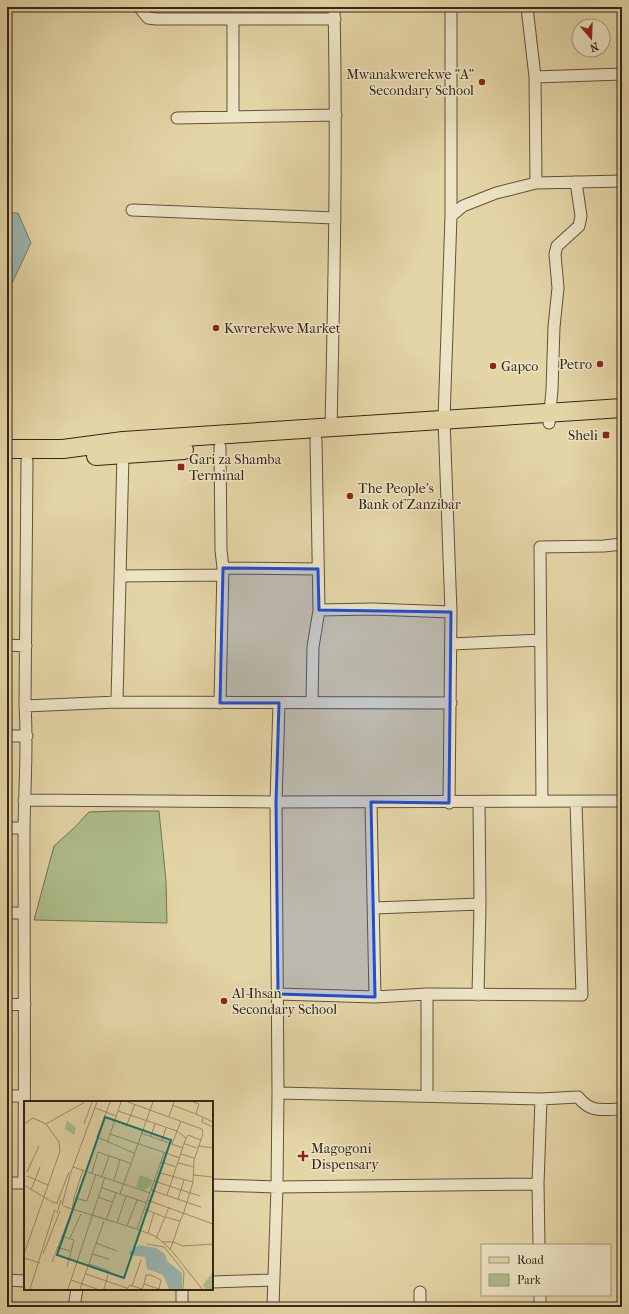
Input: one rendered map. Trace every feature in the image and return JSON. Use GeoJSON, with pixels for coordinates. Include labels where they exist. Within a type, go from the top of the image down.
{"type":"FeatureCollection","features":[{"type":"Feature","properties":{"kind":"main road"},"geometry":{"type":"LineString","coordinates":[[549,418],[622,408]]}},
{"type":"Feature","properties":{"kind":"main road"},"geometry":{"type":"LineString","coordinates":[[7,449],[63,449],[123,441],[331,428],[549,418],[622,419]]}},
{"type":"Feature","properties":{"kind":"main road"},"geometry":{"type":"LineString","coordinates":[[7,461],[27,461],[316,440],[444,424]]}},
{"type":"Feature","properties":{"kind":"street"},"geometry":{"type":"LineString","coordinates":[[139,7],[148,18],[335,19]]}},
{"type":"Feature","properties":{"kind":"street"},"geometry":{"type":"LineString","coordinates":[[331,428],[336,115],[334,7]]}},
{"type":"Feature","properties":{"kind":"street"},"geometry":{"type":"LineString","coordinates":[[449,803],[451,612],[444,424],[451,216],[451,7]]}},
{"type":"Feature","properties":{"kind":"street"},"geometry":{"type":"LineString","coordinates":[[527,7],[534,77],[536,183]]}},
{"type":"Feature","properties":{"kind":"street"},"geometry":{"type":"LineString","coordinates":[[233,19],[233,117]]}},
{"type":"Feature","properties":{"kind":"street"},"geometry":{"type":"LineString","coordinates":[[534,77],[622,74]]}},
{"type":"Feature","properties":{"kind":"street"},"geometry":{"type":"LineString","coordinates":[[177,118],[336,115]]}},
{"type":"Feature","properties":{"kind":"street"},"geometry":{"type":"LineString","coordinates":[[451,216],[463,206],[496,194],[536,183],[622,180]]}},
{"type":"Feature","properties":{"kind":"street"},"geometry":{"type":"LineString","coordinates":[[549,418],[552,390],[554,327],[558,288],[555,254],[557,246],[579,226],[581,216],[576,182]]}},
{"type":"Feature","properties":{"kind":"street"},"geometry":{"type":"LineString","coordinates":[[132,210],[335,218]]}},
{"type":"Feature","properties":{"kind":"street"},"geometry":{"type":"LineString","coordinates":[[312,702],[313,647],[319,610],[316,440]]}},
{"type":"Feature","properties":{"kind":"street"},"geometry":{"type":"LineString","coordinates":[[220,447],[221,550],[223,572],[220,703]]}},
{"type":"Feature","properties":{"kind":"street"},"geometry":{"type":"LineString","coordinates":[[117,702],[123,454]]}},
{"type":"Feature","properties":{"kind":"street"},"geometry":{"type":"LineString","coordinates":[[7,1183],[24,1183],[24,800],[27,736],[25,706],[27,461]]}},
{"type":"Feature","properties":{"kind":"street"},"geometry":{"type":"LineString","coordinates":[[542,801],[540,547],[604,546],[622,544]]}},
{"type":"Feature","properties":{"kind":"street"},"geometry":{"type":"LineString","coordinates":[[120,576],[318,569]]}},
{"type":"Feature","properties":{"kind":"street"},"geometry":{"type":"LineString","coordinates":[[319,610],[373,609],[451,612]]}},
{"type":"Feature","properties":{"kind":"street"},"geometry":{"type":"LineString","coordinates":[[451,644],[541,640]]}},
{"type":"Feature","properties":{"kind":"street"},"geometry":{"type":"LineString","coordinates":[[7,645],[26,646]]}},
{"type":"Feature","properties":{"kind":"street"},"geometry":{"type":"LineString","coordinates":[[25,706],[117,702],[451,703]]}},
{"type":"Feature","properties":{"kind":"street"},"geometry":{"type":"LineString","coordinates":[[273,1307],[277,1188],[278,1093],[276,802],[279,703]]}},
{"type":"Feature","properties":{"kind":"street"},"geometry":{"type":"LineString","coordinates":[[7,736],[27,736]]}},
{"type":"Feature","properties":{"kind":"street"},"geometry":{"type":"LineString","coordinates":[[24,800],[449,803],[622,801]]}},
{"type":"Feature","properties":{"kind":"street"},"geometry":{"type":"LineString","coordinates":[[371,802],[375,997]]}},
{"type":"Feature","properties":{"kind":"street"},"geometry":{"type":"LineString","coordinates":[[478,995],[480,904],[479,802]]}},
{"type":"Feature","properties":{"kind":"street"},"geometry":{"type":"LineString","coordinates":[[278,994],[375,997],[428,994],[582,995],[576,802]]}},
{"type":"Feature","properties":{"kind":"street"},"geometry":{"type":"LineString","coordinates":[[7,828],[24,828]]}},
{"type":"Feature","properties":{"kind":"street"},"geometry":{"type":"LineString","coordinates":[[374,908],[480,904]]}},
{"type":"Feature","properties":{"kind":"street"},"geometry":{"type":"LineString","coordinates":[[7,913],[24,913]]}},
{"type":"Feature","properties":{"kind":"street"},"geometry":{"type":"LineString","coordinates":[[427,1096],[428,994]]}},
{"type":"Feature","properties":{"kind":"street"},"geometry":{"type":"LineString","coordinates":[[7,1005],[25,1004]]}},
{"type":"Feature","properties":{"kind":"street"},"geometry":{"type":"LineString","coordinates":[[278,1093],[541,1099],[578,1097],[586,1106],[593,1109],[622,1109]]}},
{"type":"Feature","properties":{"kind":"street"},"geometry":{"type":"LineString","coordinates":[[7,1096],[24,1096]]}},
{"type":"Feature","properties":{"kind":"street"},"geometry":{"type":"LineString","coordinates":[[539,1244],[538,1184],[541,1099]]}},
{"type":"Feature","properties":{"kind":"street"},"geometry":{"type":"LineString","coordinates":[[213,1185],[277,1188],[538,1184]]}},
{"type":"Feature","properties":{"kind":"street"},"geometry":{"type":"LineString","coordinates":[[7,1280],[24,1281]]}},
{"type":"Feature","properties":{"kind":"street"},"geometry":{"type":"LineString","coordinates":[[213,1282],[273,1280]]}},
{"type":"Feature","properties":{"kind":"street"},"geometry":{"type":"LineString","coordinates":[[74,1307],[77,1290]]}},
{"type":"Feature","properties":{"kind":"street"},"geometry":{"type":"LineString","coordinates":[[182,1290],[182,1307]]}},
{"type":"Feature","properties":{"kind":"street"},"geometry":{"type":"LineString","coordinates":[[420,1292],[420,1307]]}},
{"type":"Feature","properties":{"kind":"street"},"geometry":{"type":"LineString","coordinates":[[540,1296],[540,1307]]}},
{"type":"Feature","properties":{"kind":"highlighted area"},"geometry":{"type":"Polygon","coordinates":[[[223,568],[318,569],[319,610],[451,612],[449,803],[371,802],[375,997],[278,994],[276,802],[279,703],[220,703],[223,568]]]}},
{"type":"Feature","properties":{"kind":"green space"},"geometry":{"type":"Polygon","coordinates":[[[159,811],[166,881],[167,923],[34,920],[54,846],[89,812],[159,811]]]}},
{"type":"Feature","properties":{"kind":"water"},"geometry":{"type":"Polygon","coordinates":[[[7,213],[18,213],[31,243],[12,283],[7,289],[7,213]]]}},
{"type":"Feature","properties":{"kind":"place","name":"Mwanakwerekwe \"A\" Secondary School"},"geometry":{"type":"Point","coordinates":[482,82]}},
{"type":"Feature","properties":{"kind":"place","name":"Kwrerekwe Market"},"geometry":{"type":"Point","coordinates":[216,328]}},
{"type":"Feature","properties":{"kind":"place","name":"Petro"},"geometry":{"type":"Point","coordinates":[600,364]}},
{"type":"Feature","properties":{"kind":"place","name":"Gapco"},"geometry":{"type":"Point","coordinates":[493,366]}},
{"type":"Feature","properties":{"kind":"place","name":"Sheli"},"geometry":{"type":"Point","coordinates":[606,435]}},
{"type":"Feature","properties":{"kind":"place","name":"Gari za Shamba Terminal"},"geometry":{"type":"Point","coordinates":[181,467]}},
{"type":"Feature","properties":{"kind":"place","name":"The People's Bank of Zanzibar"},"geometry":{"type":"Point","coordinates":[350,496]}},
{"type":"Feature","properties":{"kind":"place","name":"Al-Ihsan Secondary School"},"geometry":{"type":"Point","coordinates":[224,1001]}},
{"type":"Feature","properties":{"kind":"place","name":"Magogoni Dispensary"},"geometry":{"type":"Point","coordinates":[303,1156]}}]}
